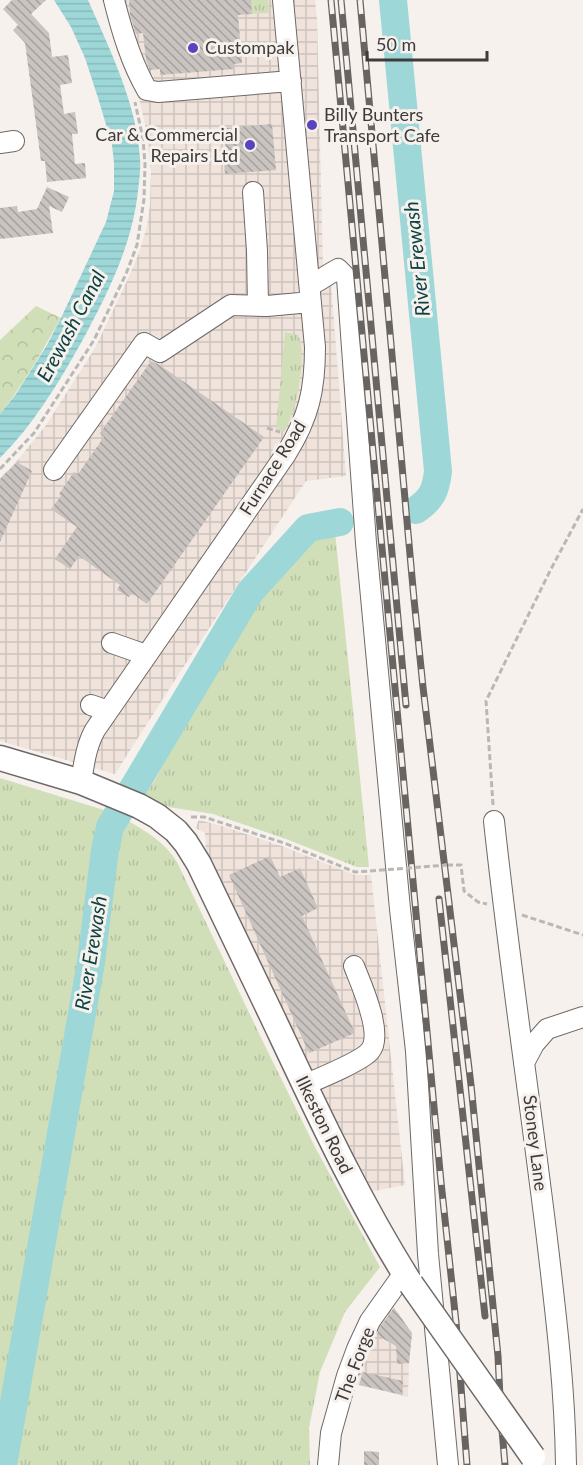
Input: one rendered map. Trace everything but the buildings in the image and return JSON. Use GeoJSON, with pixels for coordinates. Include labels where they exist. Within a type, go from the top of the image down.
{"type":"FeatureCollection","features":[{"type":"Feature","properties":{"kind":"main road","name":"Ilkeston Road"},"geometry":{"type":"LineString","coordinates":[[0,758],[81,782],[139,806],[169,825],[186,843],[199,864],[364,1206],[407,1279],[536,1461]]}},
{"type":"Feature","properties":{"kind":"street"},"geometry":{"type":"LineString","coordinates":[[114,0],[128,48],[138,75],[147,90],[158,92],[291,81]]}},
{"type":"Feature","properties":{"kind":"street","name":"Furnace Road"},"geometry":{"type":"LineString","coordinates":[[81,782],[86,753],[100,708],[146,656],[286,454],[302,424],[311,396],[315,347],[283,0]]}},
{"type":"Feature","properties":{"kind":"street"},"geometry":{"type":"LineString","coordinates":[[1,161],[4,146]]}},
{"type":"Feature","properties":{"kind":"street"},"geometry":{"type":"LineString","coordinates":[[253,192],[258,305]]}},
{"type":"Feature","properties":{"kind":"street"},"geometry":{"type":"LineString","coordinates":[[54,470],[144,343],[160,352],[231,305],[267,306],[310,294],[319,281],[338,269],[347,278],[366,543],[398,898],[416,1051],[428,1254],[448,1465]]}},
{"type":"Feature","properties":{"kind":"street"},"geometry":{"type":"LineString","coordinates":[[112,643],[146,656]]}},
{"type":"Feature","properties":{"kind":"street","name":"Stoney Lane"},"geometry":{"type":"LineString","coordinates":[[494,821],[503,909],[537,1159],[560,1354],[566,1465]]}},
{"type":"Feature","properties":{"kind":"street"},"geometry":{"type":"LineString","coordinates":[[304,1085],[350,1064],[370,1052],[374,1044],[375,1034],[371,1009],[354,966]]}},
{"type":"Feature","properties":{"kind":"street"},"geometry":{"type":"LineString","coordinates":[[524,1063],[534,1044],[547,1029],[583,1017]]}},
{"type":"Feature","properties":{"kind":"street","name":"The Forge"},"geometry":{"type":"LineString","coordinates":[[328,1465],[331,1433],[357,1349],[370,1321],[407,1279]]}},
{"type":"Feature","properties":{"kind":"path"},"geometry":{"type":"LineString","coordinates":[[0,469],[34,433],[94,340],[126,274],[137,245],[144,200],[145,164],[143,139],[133,93]]}},
{"type":"Feature","properties":{"kind":"path"},"geometry":{"type":"LineString","coordinates":[[267,428],[285,435]]}},
{"type":"Feature","properties":{"kind":"path"},"geometry":{"type":"LineString","coordinates":[[494,821],[486,701],[583,509]]}},
{"type":"Feature","properties":{"kind":"path"},"geometry":{"type":"LineString","coordinates":[[169,825],[184,818],[204,817],[284,843],[355,872],[461,865],[464,891],[478,902],[583,935]]}},
{"type":"Feature","properties":{"kind":"shaded area"},"geometry":{"type":"Polygon","coordinates":[[[102,0],[315,0],[323,266],[331,282],[346,476],[306,481],[115,774],[0,741],[0,478],[46,425],[95,348],[139,253],[150,205],[151,170],[145,124],[136,87],[102,0]]]}},
{"type":"Feature","properties":{"kind":"shaded area"},"geometry":{"type":"Polygon","coordinates":[[[199,820],[282,846],[355,875],[371,875],[405,1185],[369,1192],[206,856],[205,833],[195,828],[199,820]]]}},
{"type":"Feature","properties":{"kind":"shaded area"},"geometry":{"type":"Polygon","coordinates":[[[392,1304],[412,1333],[408,1397],[352,1383],[368,1342],[392,1304]]]}},
{"type":"Feature","properties":{"kind":"green space"},"geometry":{"type":"Polygon","coordinates":[[[251,0],[268,0],[269,13],[252,14],[251,0]]]}},
{"type":"Feature","properties":{"kind":"green space"},"geometry":{"type":"Polygon","coordinates":[[[36,306],[61,318],[25,379],[0,414],[0,340],[36,306]]]}},
{"type":"Feature","properties":{"kind":"green space"},"geometry":{"type":"Polygon","coordinates":[[[285,332],[298,335],[302,356],[293,412],[284,432],[276,428],[285,332]]]}},
{"type":"Feature","properties":{"kind":"green space"},"geometry":{"type":"Polygon","coordinates":[[[335,532],[369,867],[357,867],[213,814],[162,806],[143,798],[155,780],[215,667],[302,540],[314,534],[335,532]]]}},
{"type":"Feature","properties":{"kind":"green space"},"geometry":{"type":"Polygon","coordinates":[[[0,778],[104,810],[93,842],[82,954],[0,1438],[0,778]]]}},
{"type":"Feature","properties":{"kind":"green space"},"geometry":{"type":"Polygon","coordinates":[[[128,821],[161,843],[177,862],[315,1147],[380,1267],[345,1312],[320,1372],[309,1428],[310,1465],[14,1465],[19,1418],[101,955],[114,855],[120,831],[128,821]]]}},
{"type":"Feature","properties":{"kind":"water","name":"Erewash Canal"},"geometry":{"type":"Polygon","coordinates":[[[54,0],[88,0],[121,78],[134,118],[138,138],[140,175],[135,211],[124,251],[91,325],[44,404],[0,458],[0,414],[16,394],[61,318],[106,222],[114,191],[112,145],[99,101],[85,58],[71,27],[54,0]]]}},
{"type":"Feature","properties":{"kind":"waterway","name":"River Erewash"},"geometry":{"type":"LineString","coordinates":[[393,0],[438,471],[432,494],[416,510]]}},
{"type":"Feature","properties":{"kind":"waterway","name":"River Erewash"},"geometry":{"type":"LineString","coordinates":[[3,1465],[91,962],[110,827],[250,592],[308,528],[340,522]]}},
{"type":"Feature","properties":{"kind":"railway"},"geometry":{"type":"LineString","coordinates":[[331,0],[456,1322],[467,1465]]}},
{"type":"Feature","properties":{"kind":"railway"},"geometry":{"type":"LineString","coordinates":[[341,0],[406,705]]}},
{"type":"Feature","properties":{"kind":"railway"},"geometry":{"type":"LineString","coordinates":[[360,0],[414,599],[471,1085],[498,1356],[505,1465]]}},
{"type":"Feature","properties":{"kind":"railway"},"geometry":{"type":"LineString","coordinates":[[439,899],[485,1316]]}},
{"type":"Feature","properties":{"kind":"place","name":"Custompak"},"geometry":{"type":"Point","coordinates":[193,48]}},
{"type":"Feature","properties":{"kind":"place","name":"Billy Bunters Transport Cafe"},"geometry":{"type":"Point","coordinates":[312,125]}},
{"type":"Feature","properties":{"kind":"place","name":"Car & Commercial Repairs Ltd"},"geometry":{"type":"Point","coordinates":[250,145]}}]}
